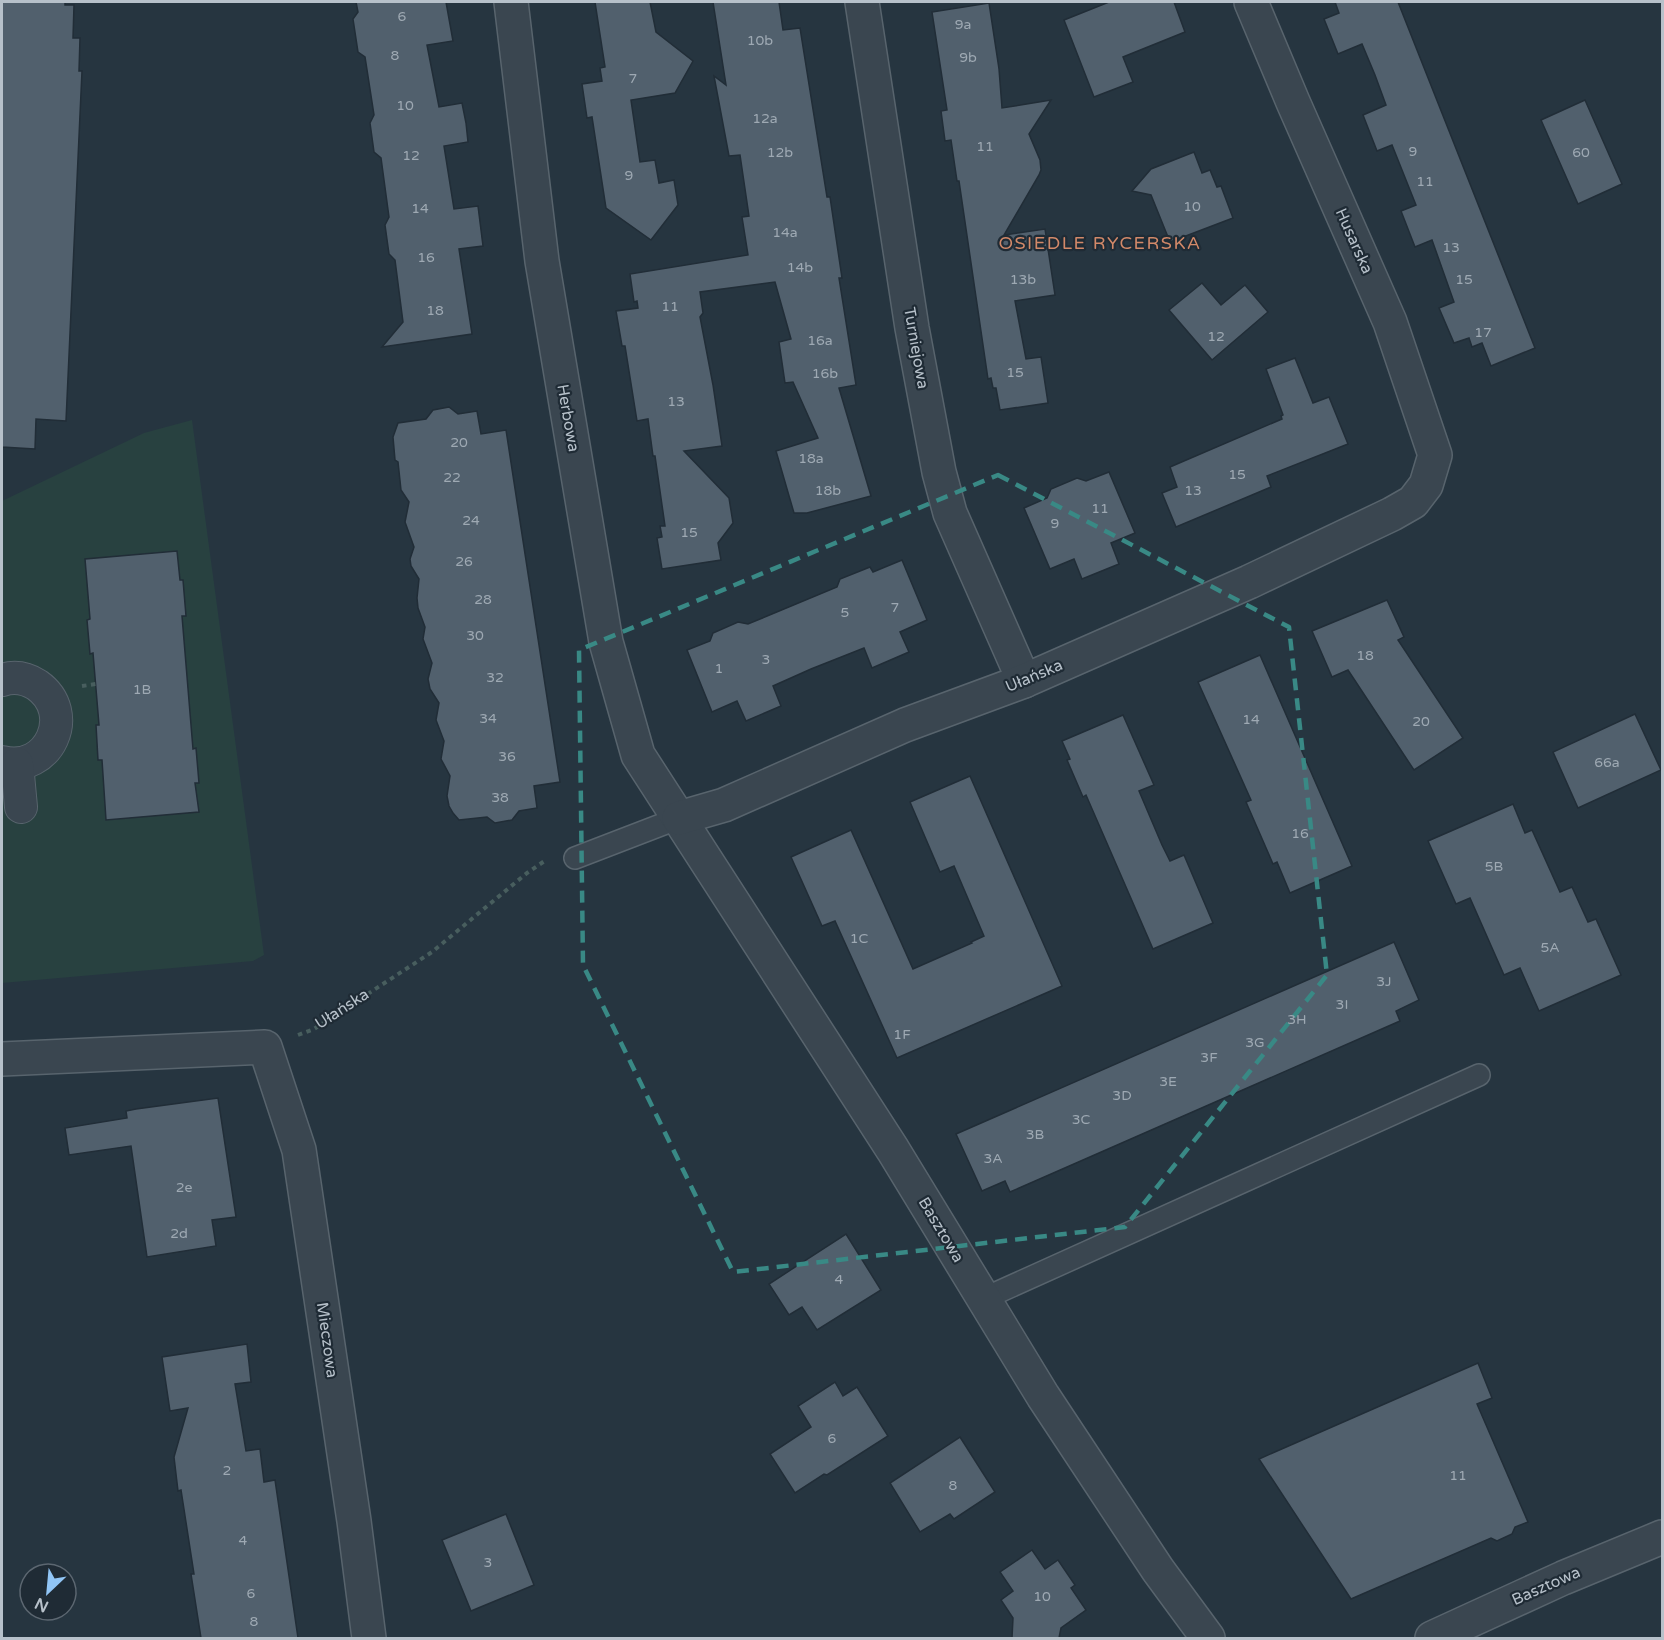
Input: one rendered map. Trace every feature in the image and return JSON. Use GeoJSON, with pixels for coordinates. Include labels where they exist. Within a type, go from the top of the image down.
{"type":"FeatureCollection","features":[{"type":"Feature","properties":{"kind":"street","name":"Herbowa"},"geometry":{"type":"LineString","coordinates":[[512,2],[542,261],[606,642],[638,755],[680,818]]}},
{"type":"Feature","properties":{"kind":"street","name":"Turniejowa"},"geometry":{"type":"LineString","coordinates":[[862,2],[912,328],[939,472],[950,513],[1024,681]]}},
{"type":"Feature","properties":{"kind":"street","name":"Husarska"},"geometry":{"type":"LineString","coordinates":[[1251,2],[1390,322],[1435,455],[1426,485]]}},
{"type":"Feature","properties":{"kind":"street","name":"Ułańska"},"geometry":{"type":"LineString","coordinates":[[680,818],[724,805],[905,726],[1024,681],[1249,582],[1392,514],[1413,502],[1426,485]]}},
{"type":"Feature","properties":{"kind":"street"},"geometry":{"type":"LineString","coordinates":[[2,680],[14,677],[32,682],[47,693],[55,710],[56,728],[48,746],[35,758],[9,763],[21,807]]}},
{"type":"Feature","properties":{"kind":"street","name":"Basztowa"},"geometry":{"type":"LineString","coordinates":[[680,818],[893,1150],[1043,1396],[1139,1541],[1208,1638]]}},
{"type":"Feature","properties":{"kind":"street"},"geometry":{"type":"LineString","coordinates":[[2,1059],[265,1047]]}},
{"type":"Feature","properties":{"kind":"street","name":"Mieczowa"},"geometry":{"type":"LineString","coordinates":[[265,1047],[299,1150],[369,1638]]}},
{"type":"Feature","properties":{"kind":"street","name":"Basztowa"},"geometry":{"type":"LineString","coordinates":[[1432,1638],[1563,1578],[1662,1537]]}},
{"type":"Feature","properties":{"kind":"lane","name":"Ułańska"},"geometry":{"type":"LineString","coordinates":[[565,856],[680,818]]}},
{"type":"Feature","properties":{"kind":"lane"},"geometry":{"type":"LineString","coordinates":[[983,1299],[1479,1075]]}},
{"type":"Feature","properties":{"kind":"path","name":"Ułańska"},"geometry":{"type":"LineString","coordinates":[[265,1047],[314,1029],[432,952],[527,873],[565,856]]}},
{"type":"Feature","properties":{"kind":"highlighted area"},"geometry":{"type":"Polygon","coordinates":[[[998,475],[1289,627],[1327,975],[1125,1227],[733,1272],[583,965],[579,650],[998,475]]]}},
{"type":"Feature","properties":{"kind":"green space"},"geometry":{"type":"Polygon","coordinates":[[[192,420],[264,955],[253,961],[2,983],[2,501],[144,433],[192,420]]]}},
{"type":"Feature","properties":{"kind":"building"},"geometry":{"type":"Polygon","coordinates":[[[2,2],[65,2],[65,5],[74,5],[73,38],[80,38],[79,71],[82,71],[66,421],[36,419],[35,449],[2,447],[2,2]]]}},
{"type":"Feature","properties":{"kind":"building"},"geometry":{"type":"Polygon","coordinates":[[[356,2],[446,2],[453,41],[427,45],[439,107],[462,103],[466,123],[468,142],[444,146],[454,209],[478,206],[483,246],[459,249],[472,334],[382,347],[403,322],[395,260],[389,254],[385,225],[389,217],[381,158],[374,152],[370,123],[374,115],[365,57],[358,52],[353,19],[358,12],[356,2]]]}},
{"type":"Feature","properties":{"kind":"building"},"geometry":{"type":"Polygon","coordinates":[[[595,2],[650,2],[656,32],[693,61],[675,93],[631,100],[640,162],[655,160],[659,183],[674,180],[678,205],[651,240],[606,208],[592,117],[587,118],[582,84],[602,81],[600,68],[605,67],[595,2]]]}},
{"type":"Feature","properties":{"kind":"building"},"geometry":{"type":"Polygon","coordinates":[[[713,2],[779,2],[783,30],[800,28],[827,197],[830,197],[842,278],[839,278],[856,385],[839,388],[871,496],[807,513],[794,513],[776,451],[818,438],[793,382],[785,383],[779,342],[791,339],[775,282],[700,292],[703,313],[700,317],[722,446],[684,451],[729,498],[733,523],[718,543],[721,560],[662,569],[657,538],[662,537],[660,526],[665,526],[655,456],[653,456],[648,419],[637,421],[625,346],[622,346],[616,311],[638,308],[637,301],[634,302],[630,274],[748,255],[742,217],[749,216],[740,155],[729,156],[714,76],[726,85],[713,2]]]}},
{"type":"Feature","properties":{"kind":"building"},"geometry":{"type":"Polygon","coordinates":[[[1109,2],[1174,2],[1185,32],[1123,57],[1133,82],[1094,97],[1064,20],[1109,2]]]}},
{"type":"Feature","properties":{"kind":"building"},"geometry":{"type":"Polygon","coordinates":[[[1335,2],[1398,2],[1535,348],[1491,366],[1482,343],[1472,347],[1469,338],[1454,343],[1439,308],[1454,302],[1432,240],[1415,247],[1401,211],[1416,205],[1392,145],[1377,151],[1363,115],[1386,105],[1375,75],[1362,44],[1338,54],[1324,19],[1339,13],[1335,2]]]}},
{"type":"Feature","properties":{"kind":"building"},"geometry":{"type":"Polygon","coordinates":[[[989,3],[999,69],[1002,108],[1051,100],[1029,134],[1040,160],[1041,170],[1004,235],[1045,229],[1055,295],[1015,301],[1026,359],[1041,357],[1048,403],[1000,410],[996,388],[993,388],[991,378],[988,379],[951,140],[945,141],[941,111],[947,110],[932,12],[989,3]]]}},
{"type":"Feature","properties":{"kind":"building"},"geometry":{"type":"Polygon","coordinates":[[[1585,100],[1622,184],[1578,204],[1541,120],[1585,100]]]}},
{"type":"Feature","properties":{"kind":"building"},"geometry":{"type":"Polygon","coordinates":[[[1194,152],[1202,173],[1210,170],[1217,187],[1221,186],[1233,218],[1170,242],[1151,195],[1132,191],[1151,169],[1194,152]]]}},
{"type":"Feature","properties":{"kind":"building"},"geometry":{"type":"Polygon","coordinates":[[[1202,283],[1221,305],[1245,285],[1268,312],[1212,360],[1169,310],[1202,283]]]}},
{"type":"Feature","properties":{"kind":"building"},"geometry":{"type":"Polygon","coordinates":[[[1295,358],[1313,403],[1329,397],[1348,444],[1267,476],[1271,487],[1176,527],[1162,493],[1177,487],[1170,467],[1282,419],[1283,415],[1266,369],[1295,358]]]}},
{"type":"Feature","properties":{"kind":"building"},"geometry":{"type":"Polygon","coordinates":[[[449,407],[458,414],[477,411],[481,434],[506,430],[560,782],[534,786],[537,808],[519,811],[512,820],[495,823],[487,817],[459,820],[449,806],[447,796],[450,776],[441,759],[444,741],[436,720],[439,703],[430,689],[428,679],[432,663],[423,639],[425,627],[417,598],[419,579],[411,566],[410,559],[414,547],[405,522],[409,502],[401,490],[398,462],[395,460],[393,437],[398,423],[426,419],[433,410],[449,407]]]}},
{"type":"Feature","properties":{"kind":"building"},"geometry":{"type":"Polygon","coordinates":[[[1109,472],[1135,533],[1111,543],[1119,564],[1082,579],[1074,559],[1050,569],[1024,508],[1047,498],[1051,489],[1077,478],[1086,481],[1109,472]]]}},
{"type":"Feature","properties":{"kind":"building"},"geometry":{"type":"Polygon","coordinates":[[[177,551],[180,580],[183,580],[186,616],[182,616],[193,749],[196,748],[199,783],[195,783],[199,812],[106,820],[102,760],[98,760],[96,725],[99,725],[93,653],[90,654],[87,620],[90,619],[85,559],[177,551]]]}},
{"type":"Feature","properties":{"kind":"building"},"geometry":{"type":"Polygon","coordinates":[[[902,560],[927,620],[900,632],[909,652],[872,668],[864,648],[811,669],[773,686],[781,706],[746,721],[737,701],[712,712],[687,650],[710,641],[713,633],[738,622],[748,624],[837,587],[840,579],[870,567],[873,572],[902,560]]]}},
{"type":"Feature","properties":{"kind":"building"},"geometry":{"type":"Polygon","coordinates":[[[1387,600],[1404,637],[1398,640],[1463,738],[1414,770],[1348,670],[1332,677],[1312,631],[1387,600]]]}},
{"type":"Feature","properties":{"kind":"building"},"geometry":{"type":"Polygon","coordinates":[[[1260,655],[1352,866],[1290,893],[1277,862],[1273,864],[1246,802],[1251,800],[1198,682],[1260,655]]]}},
{"type":"Feature","properties":{"kind":"building"},"geometry":{"type":"Polygon","coordinates":[[[1635,714],[1661,770],[1578,808],[1553,752],[1635,714]]]}},
{"type":"Feature","properties":{"kind":"building"},"geometry":{"type":"Polygon","coordinates":[[[1123,715],[1154,785],[1139,791],[1162,845],[1170,861],[1184,855],[1213,923],[1153,949],[1086,795],[1083,797],[1067,760],[1070,759],[1062,741],[1123,715]]]}},
{"type":"Feature","properties":{"kind":"building"},"geometry":{"type":"Polygon","coordinates":[[[970,776],[1062,986],[897,1058],[835,921],[822,926],[791,857],[851,830],[913,969],[972,943],[984,936],[954,866],[940,872],[910,802],[970,776]]]}},
{"type":"Feature","properties":{"kind":"building"},"geometry":{"type":"Polygon","coordinates":[[[1513,804],[1525,833],[1532,830],[1560,892],[1572,887],[1588,922],[1596,919],[1621,975],[1539,1011],[1520,968],[1504,975],[1470,898],[1456,904],[1428,841],[1513,804]]]}},
{"type":"Feature","properties":{"kind":"building"},"geometry":{"type":"Polygon","coordinates":[[[1394,942],[1419,1000],[1396,1011],[1400,1021],[1010,1192],[1005,1181],[982,1191],[956,1134],[1394,942]]]}},
{"type":"Feature","properties":{"kind":"building"},"geometry":{"type":"Polygon","coordinates":[[[218,1098],[236,1217],[212,1220],[216,1246],[147,1257],[131,1146],[69,1155],[65,1128],[127,1118],[126,1111],[136,1109],[218,1098]]]}},
{"type":"Feature","properties":{"kind":"building"},"geometry":{"type":"Polygon","coordinates":[[[846,1234],[881,1290],[817,1330],[802,1307],[789,1315],[769,1284],[846,1234]]]}},
{"type":"Feature","properties":{"kind":"building"},"geometry":{"type":"Polygon","coordinates":[[[247,1344],[251,1382],[235,1384],[246,1451],[260,1449],[264,1482],[275,1480],[298,1638],[201,1638],[191,1574],[194,1574],[174,1457],[188,1408],[170,1411],[162,1357],[247,1344]]]}},
{"type":"Feature","properties":{"kind":"building"},"geometry":{"type":"Polygon","coordinates":[[[1478,1363],[1492,1398],[1477,1404],[1528,1522],[1515,1527],[1512,1534],[1497,1541],[1491,1538],[1351,1599],[1259,1459],[1478,1363]]]}},
{"type":"Feature","properties":{"kind":"building"},"geometry":{"type":"Polygon","coordinates":[[[835,1382],[843,1396],[857,1387],[888,1436],[795,1493],[770,1454],[811,1427],[798,1406],[835,1382]]]}},
{"type":"Feature","properties":{"kind":"building"},"geometry":{"type":"Polygon","coordinates":[[[960,1437],[995,1492],[954,1519],[950,1514],[920,1532],[890,1483],[960,1437]]]}},
{"type":"Feature","properties":{"kind":"building"},"geometry":{"type":"Polygon","coordinates":[[[506,1514],[534,1585],[471,1611],[442,1540],[506,1514]]]}},
{"type":"Feature","properties":{"kind":"building"},"geometry":{"type":"Polygon","coordinates":[[[1032,1550],[1045,1569],[1058,1560],[1075,1585],[1071,1588],[1086,1610],[1061,1628],[1059,1638],[1012,1638],[1013,1618],[1001,1600],[1013,1591],[1000,1572],[1032,1550]]]}},
{"type":"Feature","properties":{"kind":"district","name":"OSIEDLE RYCERSKA"},"geometry":{"type":"Point","coordinates":[1100,243]}}]}
